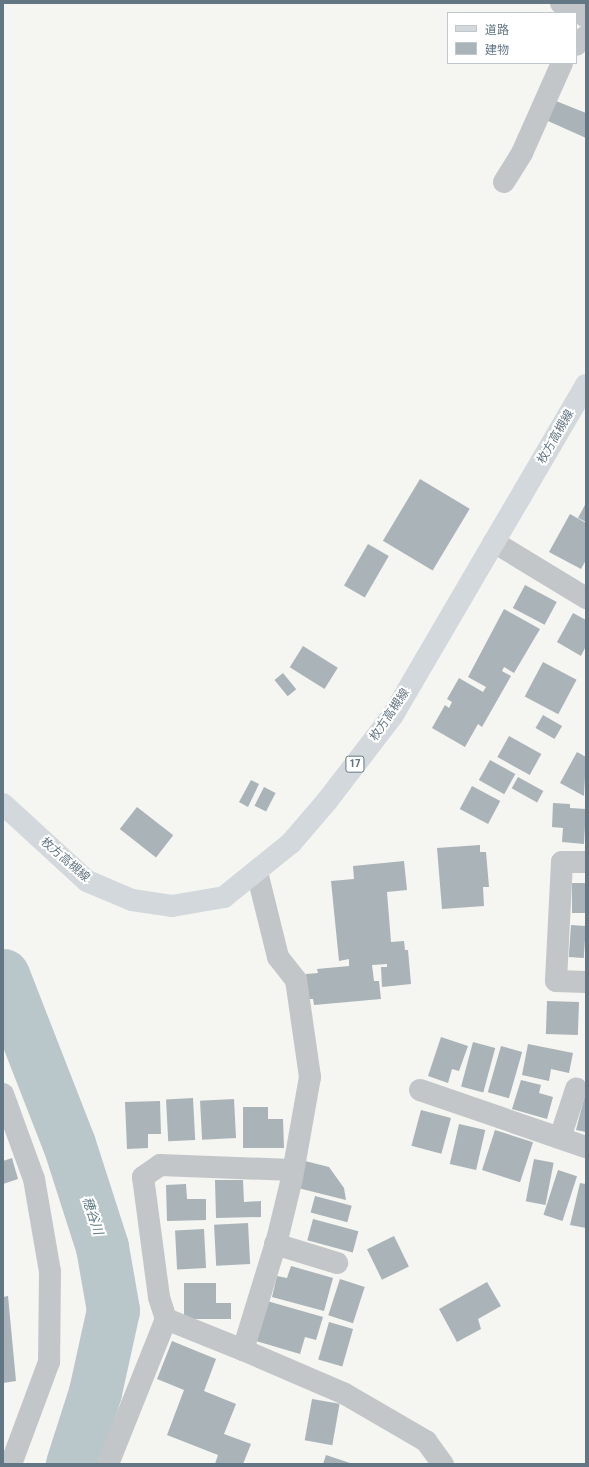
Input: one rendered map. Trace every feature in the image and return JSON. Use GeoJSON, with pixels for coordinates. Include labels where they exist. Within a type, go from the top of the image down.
{"type":"FeatureCollection","features":[{"type":"Feature","properties":{"kind":"main road","name":"枚方高槻線"},"geometry":{"type":"LineString","coordinates":[[3,804],[87,881],[132,900],[172,906],[224,897],[257,872],[296,837],[393,715],[586,386]]}},
{"type":"Feature","properties":{"kind":"street"},"geometry":{"type":"LineString","coordinates":[[560,3],[571,6],[586,17]]}},
{"type":"Feature","properties":{"kind":"street"},"geometry":{"type":"LineString","coordinates":[[577,44],[586,36]]}},
{"type":"Feature","properties":{"kind":"street"},"geometry":{"type":"LineString","coordinates":[[504,182],[522,153],[562,64]]}},
{"type":"Feature","properties":{"kind":"street"},"geometry":{"type":"LineString","coordinates":[[494,542],[586,598]]}},
{"type":"Feature","properties":{"kind":"street"},"geometry":{"type":"LineString","coordinates":[[586,862],[562,862],[556,981],[586,982]]}},
{"type":"Feature","properties":{"kind":"street"},"geometry":{"type":"LineString","coordinates":[[243,1350],[275,1244],[293,1170],[310,1077],[296,980],[278,957],[257,872]]}},
{"type":"Feature","properties":{"kind":"street"},"geometry":{"type":"LineString","coordinates":[[420,1090],[586,1147]]}},
{"type":"Feature","properties":{"kind":"street"},"geometry":{"type":"LineString","coordinates":[[560,1138],[576,1090]]}},
{"type":"Feature","properties":{"kind":"street"},"geometry":{"type":"LineString","coordinates":[[3,1094],[34,1179],[50,1272],[49,1362],[11,1464]]}},
{"type":"Feature","properties":{"kind":"street"},"geometry":{"type":"LineString","coordinates":[[108,1464],[166,1319],[159,1297],[144,1177],[160,1165],[293,1170]]}},
{"type":"Feature","properties":{"kind":"street"},"geometry":{"type":"LineString","coordinates":[[275,1244],[337,1263]]}},
{"type":"Feature","properties":{"kind":"street"},"geometry":{"type":"LineString","coordinates":[[166,1319],[345,1394],[426,1441],[443,1464]]}},
{"type":"Feature","properties":{"kind":"building"},"geometry":{"type":"Polygon","coordinates":[[[556,101],[586,113],[586,138],[548,121],[556,101]]]}},
{"type":"Feature","properties":{"kind":"building"},"geometry":{"type":"Polygon","coordinates":[[[420,479],[470,509],[433,571],[383,541],[420,479]]]}},
{"type":"Feature","properties":{"kind":"building"},"geometry":{"type":"Polygon","coordinates":[[[586,503],[586,522],[578,518],[586,503]]]}},
{"type":"Feature","properties":{"kind":"building"},"geometry":{"type":"Polygon","coordinates":[[[570,514],[586,523],[586,560],[581,569],[549,552],[570,514]]]}},
{"type":"Feature","properties":{"kind":"building"},"geometry":{"type":"Polygon","coordinates":[[[368,544],[389,556],[365,598],[344,586],[368,544]]]}},
{"type":"Feature","properties":{"kind":"building"},"geometry":{"type":"Polygon","coordinates":[[[525,585],[557,602],[545,625],[513,608],[525,585]]]}},
{"type":"Feature","properties":{"kind":"building"},"geometry":{"type":"Polygon","coordinates":[[[504,609],[540,629],[514,673],[504,667],[502,671],[511,676],[482,727],[478,724],[465,747],[432,728],[445,705],[449,708],[452,702],[447,699],[459,678],[483,692],[486,687],[468,677],[504,609]]]}},
{"type":"Feature","properties":{"kind":"building"},"geometry":{"type":"Polygon","coordinates":[[[573,613],[586,620],[586,646],[581,656],[557,642],[573,613]]]}},
{"type":"Feature","properties":{"kind":"building"},"geometry":{"type":"Polygon","coordinates":[[[303,646],[338,668],[325,689],[290,667],[303,646]]]}},
{"type":"Feature","properties":{"kind":"building"},"geometry":{"type":"Polygon","coordinates":[[[543,662],[577,680],[558,714],[525,696],[543,662]]]}},
{"type":"Feature","properties":{"kind":"building"},"geometry":{"type":"Polygon","coordinates":[[[283,673],[296,689],[288,696],[274,680],[283,673]]]}},
{"type":"Feature","properties":{"kind":"building"},"geometry":{"type":"Polygon","coordinates":[[[543,715],[562,726],[555,739],[536,728],[543,715]]]}},
{"type":"Feature","properties":{"kind":"building"},"geometry":{"type":"Polygon","coordinates":[[[509,736],[541,754],[530,775],[497,757],[509,736]]]}},
{"type":"Feature","properties":{"kind":"building"},"geometry":{"type":"Polygon","coordinates":[[[577,752],[586,757],[584,796],[560,783],[577,752]]]}},
{"type":"Feature","properties":{"kind":"building"},"geometry":{"type":"Polygon","coordinates":[[[490,760],[515,774],[504,794],[479,780],[490,760]]]}},
{"type":"Feature","properties":{"kind":"building"},"geometry":{"type":"Polygon","coordinates":[[[518,777],[543,791],[537,802],[512,788],[518,777]]]}},
{"type":"Feature","properties":{"kind":"building"},"geometry":{"type":"Polygon","coordinates":[[[251,780],[259,784],[248,807],[239,802],[251,780]]]}},
{"type":"Feature","properties":{"kind":"building"},"geometry":{"type":"Polygon","coordinates":[[[472,786],[500,801],[488,824],[460,809],[472,786]]]}},
{"type":"Feature","properties":{"kind":"building"},"geometry":{"type":"Polygon","coordinates":[[[264,787],[276,793],[266,812],[254,806],[264,787]]]}},
{"type":"Feature","properties":{"kind":"building"},"geometry":{"type":"Polygon","coordinates":[[[553,803],[570,804],[570,808],[586,809],[584,844],[562,842],[563,828],[552,827],[553,803]]]}},
{"type":"Feature","properties":{"kind":"building"},"geometry":{"type":"Polygon","coordinates":[[[137,807],[173,835],[156,857],[120,829],[137,807]]]}},
{"type":"Feature","properties":{"kind":"building"},"geometry":{"type":"Polygon","coordinates":[[[480,845],[480,852],[486,852],[489,887],[483,887],[484,906],[442,909],[437,848],[480,845]]]}},
{"type":"Feature","properties":{"kind":"building"},"geometry":{"type":"Polygon","coordinates":[[[404,861],[407,890],[387,892],[391,942],[404,941],[405,950],[408,950],[411,984],[382,987],[381,967],[387,967],[387,964],[372,965],[374,981],[379,981],[381,999],[314,1005],[313,999],[308,999],[306,974],[318,973],[317,969],[349,966],[349,959],[339,961],[331,881],[354,879],[353,866],[404,861]]]}},
{"type":"Feature","properties":{"kind":"building"},"geometry":{"type":"Polygon","coordinates":[[[572,883],[586,883],[586,913],[572,913],[572,883]]]}},
{"type":"Feature","properties":{"kind":"building"},"geometry":{"type":"Polygon","coordinates":[[[571,925],[586,926],[584,958],[569,957],[571,925]]]}},
{"type":"Feature","properties":{"kind":"building"},"geometry":{"type":"Polygon","coordinates":[[[547,1001],[579,1002],[578,1035],[546,1034],[547,1001]]]}},
{"type":"Feature","properties":{"kind":"building"},"geometry":{"type":"Polygon","coordinates":[[[441,1037],[468,1046],[459,1071],[452,1069],[448,1083],[428,1076],[441,1037]]]}},
{"type":"Feature","properties":{"kind":"building"},"geometry":{"type":"Polygon","coordinates":[[[473,1042],[495,1048],[483,1092],[461,1086],[473,1042]]]}},
{"type":"Feature","properties":{"kind":"building"},"geometry":{"type":"Polygon","coordinates":[[[528,1044],[573,1053],[569,1073],[551,1069],[549,1081],[522,1075],[528,1044]]]}},
{"type":"Feature","properties":{"kind":"building"},"geometry":{"type":"Polygon","coordinates":[[[501,1046],[522,1052],[509,1098],[488,1092],[501,1046]]]}},
{"type":"Feature","properties":{"kind":"building"},"geometry":{"type":"Polygon","coordinates":[[[521,1080],[541,1085],[539,1093],[553,1097],[547,1119],[512,1109],[521,1080]]]}},
{"type":"Feature","properties":{"kind":"building"},"geometry":{"type":"Polygon","coordinates":[[[586,1095],[586,1132],[576,1130],[586,1095]]]}},
{"type":"Feature","properties":{"kind":"building"},"geometry":{"type":"Polygon","coordinates":[[[193,1098],[195,1140],[168,1141],[166,1099],[193,1098]]]}},
{"type":"Feature","properties":{"kind":"building"},"geometry":{"type":"Polygon","coordinates":[[[234,1099],[236,1138],[202,1140],[200,1101],[234,1099]]]}},
{"type":"Feature","properties":{"kind":"building"},"geometry":{"type":"Polygon","coordinates":[[[160,1101],[161,1134],[148,1134],[148,1148],[127,1149],[125,1102],[160,1101]]]}},
{"type":"Feature","properties":{"kind":"building"},"geometry":{"type":"Polygon","coordinates":[[[243,1107],[268,1107],[268,1119],[283,1119],[284,1148],[243,1148],[243,1107]]]}},
{"type":"Feature","properties":{"kind":"building"},"geometry":{"type":"Polygon","coordinates":[[[421,1110],[451,1118],[441,1154],[411,1146],[421,1110]]]}},
{"type":"Feature","properties":{"kind":"building"},"geometry":{"type":"Polygon","coordinates":[[[459,1124],[485,1130],[476,1170],[450,1164],[459,1124]]]}},
{"type":"Feature","properties":{"kind":"building"},"geometry":{"type":"Polygon","coordinates":[[[495,1130],[533,1142],[520,1182],[482,1170],[495,1130]]]}},
{"type":"Feature","properties":{"kind":"building"},"geometry":{"type":"Polygon","coordinates":[[[12,1158],[18,1179],[3,1184],[3,1161],[12,1158]]]}},
{"type":"Feature","properties":{"kind":"building"},"geometry":{"type":"Polygon","coordinates":[[[534,1159],[554,1163],[545,1205],[526,1201],[534,1159]]]}},
{"type":"Feature","properties":{"kind":"building"},"geometry":{"type":"Polygon","coordinates":[[[305,1161],[329,1167],[344,1188],[346,1200],[298,1188],[305,1161]]]}},
{"type":"Feature","properties":{"kind":"building"},"geometry":{"type":"Polygon","coordinates":[[[558,1170],[577,1176],[562,1221],[543,1215],[558,1170]]]}},
{"type":"Feature","properties":{"kind":"building"},"geometry":{"type":"Polygon","coordinates":[[[215,1180],[243,1180],[244,1202],[261,1201],[261,1217],[216,1218],[215,1180]]]}},
{"type":"Feature","properties":{"kind":"building"},"geometry":{"type":"Polygon","coordinates":[[[580,1183],[586,1184],[586,1228],[570,1225],[580,1183]]]}},
{"type":"Feature","properties":{"kind":"building"},"geometry":{"type":"Polygon","coordinates":[[[186,1184],[187,1199],[206,1199],[206,1220],[167,1221],[166,1185],[186,1184]]]}},
{"type":"Feature","properties":{"kind":"building"},"geometry":{"type":"Polygon","coordinates":[[[315,1196],[352,1206],[347,1222],[311,1212],[315,1196]]]}},
{"type":"Feature","properties":{"kind":"building"},"geometry":{"type":"Polygon","coordinates":[[[313,1219],[358,1231],[353,1252],[307,1240],[313,1219]]]}},
{"type":"Feature","properties":{"kind":"building"},"geometry":{"type":"Polygon","coordinates":[[[248,1223],[250,1264],[216,1266],[214,1225],[248,1223]]]}},
{"type":"Feature","properties":{"kind":"building"},"geometry":{"type":"Polygon","coordinates":[[[204,1229],[206,1268],[177,1269],[175,1231],[204,1229]]]}},
{"type":"Feature","properties":{"kind":"building"},"geometry":{"type":"Polygon","coordinates":[[[394,1236],[409,1267],[382,1280],[367,1249],[394,1236]]]}},
{"type":"Feature","properties":{"kind":"building"},"geometry":{"type":"Polygon","coordinates":[[[291,1266],[333,1278],[324,1311],[272,1297],[277,1276],[287,1278],[291,1266]]]}},
{"type":"Feature","properties":{"kind":"building"},"geometry":{"type":"Polygon","coordinates":[[[340,1279],[365,1287],[353,1323],[328,1315],[340,1279]]]}},
{"type":"Feature","properties":{"kind":"building"},"geometry":{"type":"Polygon","coordinates":[[[487,1282],[501,1306],[478,1319],[481,1329],[457,1342],[439,1309],[487,1282]]]}},
{"type":"Feature","properties":{"kind":"building"},"geometry":{"type":"Polygon","coordinates":[[[184,1283],[216,1283],[216,1303],[231,1303],[231,1319],[184,1319],[184,1283]]]}},
{"type":"Feature","properties":{"kind":"building"},"geometry":{"type":"Polygon","coordinates":[[[8,1296],[16,1381],[3,1383],[3,1297],[8,1296]]]}},
{"type":"Feature","properties":{"kind":"building"},"geometry":{"type":"Polygon","coordinates":[[[267,1301],[323,1317],[316,1340],[305,1337],[300,1354],[256,1341],[267,1301]]]}},
{"type":"Feature","properties":{"kind":"building"},"geometry":{"type":"Polygon","coordinates":[[[329,1322],[353,1329],[342,1366],[318,1359],[329,1322]]]}},
{"type":"Feature","properties":{"kind":"building"},"geometry":{"type":"Polygon","coordinates":[[[172,1341],[216,1359],[204,1391],[236,1404],[224,1434],[251,1444],[243,1464],[215,1464],[218,1455],[167,1435],[184,1390],[157,1379],[172,1341]]]}},
{"type":"Feature","properties":{"kind":"building"},"geometry":{"type":"Polygon","coordinates":[[[312,1399],[340,1404],[332,1445],[305,1440],[312,1399]]]}},
{"type":"Feature","properties":{"kind":"building"},"geometry":{"type":"Polygon","coordinates":[[[326,1455],[353,1464],[323,1464],[326,1455]]]}},
{"type":"Feature","properties":{"kind":"waterway","name":"穂谷川"},"geometry":{"type":"LineString","coordinates":[[3,975],[69,1144],[102,1247],[113,1310],[95,1392],[72,1464]]}}]}
